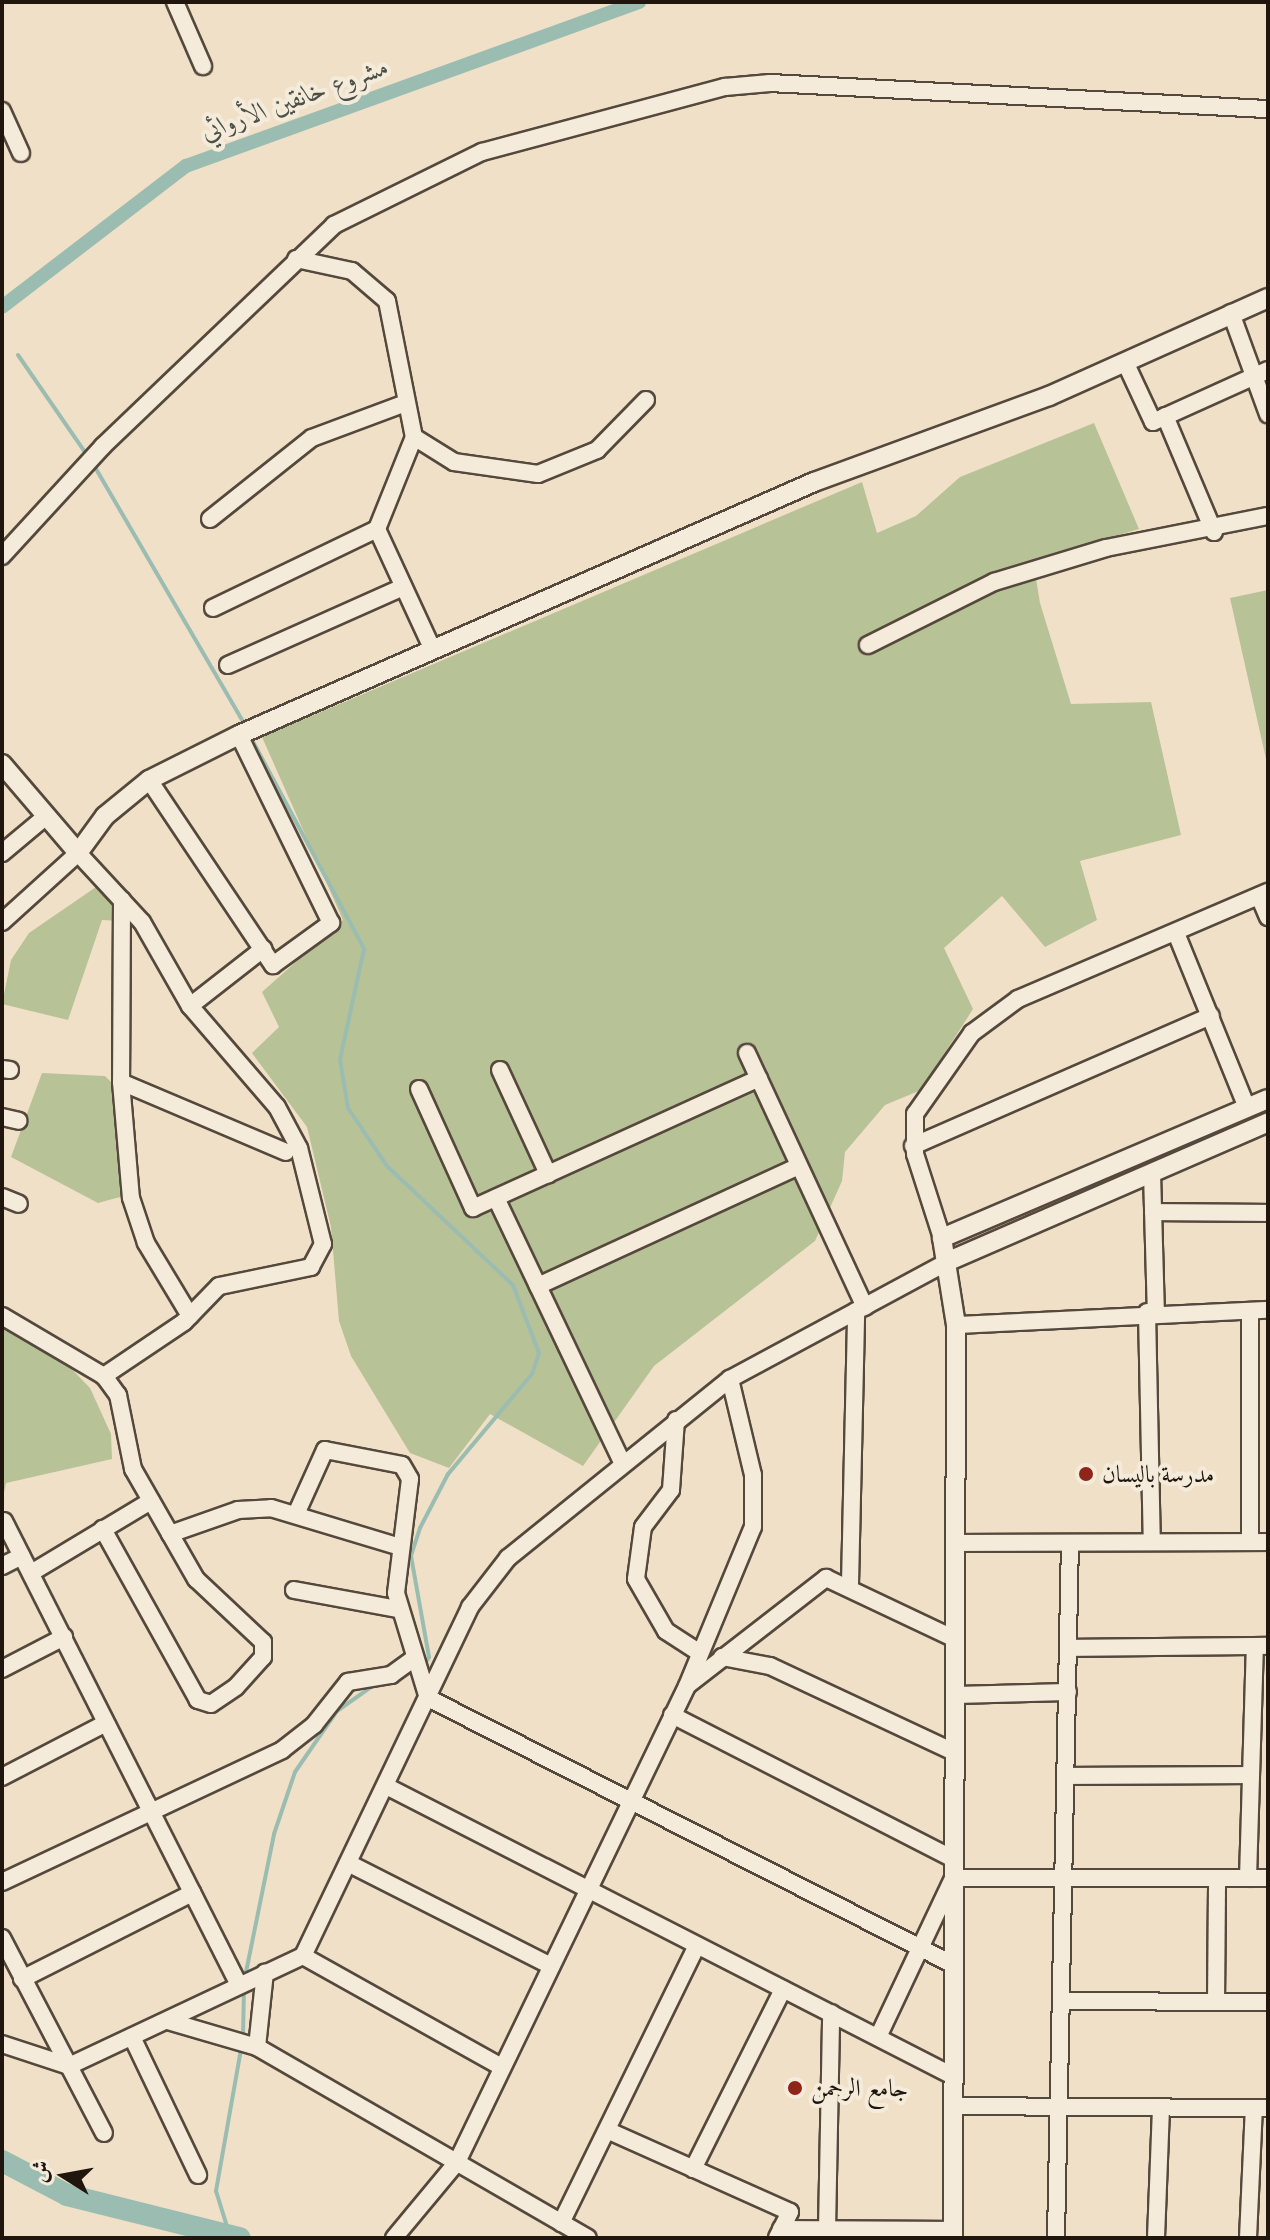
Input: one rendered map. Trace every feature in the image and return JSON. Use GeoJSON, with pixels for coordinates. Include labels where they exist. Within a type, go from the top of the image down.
{"type":"FeatureCollection","features":[{"type":"Feature","properties":{"kind":"street"},"geometry":{"type":"LineString","coordinates":[[175,2],[203,66]]}},
{"type":"Feature","properties":{"kind":"street"},"geometry":{"type":"LineString","coordinates":[[2,556],[296,259],[334,225],[482,152],[725,87],[770,83],[1268,109]]}},
{"type":"Feature","properties":{"kind":"street"},"geometry":{"type":"LineString","coordinates":[[2,111],[21,153]]}},
{"type":"Feature","properties":{"kind":"street"},"geometry":{"type":"LineString","coordinates":[[296,259],[352,271],[387,301],[403,404],[414,437],[454,462],[538,474],[597,450],[646,400]]}},
{"type":"Feature","properties":{"kind":"street"},"geometry":{"type":"LineString","coordinates":[[2,922],[78,853],[105,816],[149,780],[239,735],[814,482],[1126,364],[1268,298]]}},
{"type":"Feature","properties":{"kind":"street"},"geometry":{"type":"LineString","coordinates":[[1231,313],[1260,373],[1268,414]]}},
{"type":"Feature","properties":{"kind":"street"},"geometry":{"type":"LineString","coordinates":[[1126,364],[1153,422],[1260,373]]}},
{"type":"Feature","properties":{"kind":"street"},"geometry":{"type":"LineString","coordinates":[[210,519],[312,438],[403,404]]}},
{"type":"Feature","properties":{"kind":"street"},"geometry":{"type":"LineString","coordinates":[[1165,416],[1214,532]]}},
{"type":"Feature","properties":{"kind":"street"},"geometry":{"type":"LineString","coordinates":[[213,608],[377,529],[414,437]]}},
{"type":"Feature","properties":{"kind":"street"},"geometry":{"type":"LineString","coordinates":[[868,645],[994,582],[1106,548],[1214,532],[1268,516]]}},
{"type":"Feature","properties":{"kind":"street"},"geometry":{"type":"LineString","coordinates":[[377,529],[401,588],[433,650]]}},
{"type":"Feature","properties":{"kind":"street"},"geometry":{"type":"LineString","coordinates":[[228,665],[401,588]]}},
{"type":"Feature","properties":{"kind":"street"},"geometry":{"type":"LineString","coordinates":[[149,780],[273,965],[331,923],[239,735]]}},
{"type":"Feature","properties":{"kind":"street"},"geometry":{"type":"LineString","coordinates":[[2,764],[45,817],[122,900],[190,1006],[290,1127],[324,1249],[311,1267],[219,1286],[190,1316],[104,1376]]}},
{"type":"Feature","properties":{"kind":"street"},"geometry":{"type":"LineString","coordinates":[[2,853],[45,817]]}},
{"type":"Feature","properties":{"kind":"street"},"geometry":{"type":"LineString","coordinates":[[779,2234],[827,2230],[953,2234],[956,1325],[949,1261],[913,1146],[923,1093],[985,1019],[1263,894],[1268,917]]}},
{"type":"Feature","properties":{"kind":"street"},"geometry":{"type":"LineString","coordinates":[[122,900],[121,1082],[134,1213],[190,1316]]}},
{"type":"Feature","properties":{"kind":"street"},"geometry":{"type":"LineString","coordinates":[[1176,933],[1247,1108]]}},
{"type":"Feature","properties":{"kind":"street"},"geometry":{"type":"LineString","coordinates":[[190,1006],[263,949]]}},
{"type":"Feature","properties":{"kind":"street"},"geometry":{"type":"LineString","coordinates":[[913,1146],[1211,1016]]}},
{"type":"Feature","properties":{"kind":"street"},"geometry":{"type":"LineString","coordinates":[[747,1053],[860,1309],[850,1584]]}},
{"type":"Feature","properties":{"kind":"street"},"geometry":{"type":"LineString","coordinates":[[500,1070],[548,1174]]}},
{"type":"Feature","properties":{"kind":"street"},"geometry":{"type":"LineString","coordinates":[[419,1089],[473,1208],[759,1078]]}},
{"type":"Feature","properties":{"kind":"street"},"geometry":{"type":"LineString","coordinates":[[121,1082],[286,1152]]}},
{"type":"Feature","properties":{"kind":"street"},"geometry":{"type":"LineString","coordinates":[[942,1238],[1268,1099]]}},
{"type":"Feature","properties":{"kind":"street"},"geometry":{"type":"LineString","coordinates":[[2,1117],[19,1121]]}},
{"type":"Feature","properties":{"kind":"street"},"geometry":{"type":"LineString","coordinates":[[2,2044],[69,2066],[168,2021],[238,1983],[303,1956],[386,1786],[424,1690],[482,1588],[527,1539],[730,1379],[949,1261],[1268,1122]]}},
{"type":"Feature","properties":{"kind":"street"},"geometry":{"type":"LineString","coordinates":[[1202,1127],[1211,1147]]}},
{"type":"Feature","properties":{"kind":"street"},"geometry":{"type":"LineString","coordinates":[[538,1286],[799,1166]]}},
{"type":"Feature","properties":{"kind":"street"},"geometry":{"type":"LineString","coordinates":[[1152,1173],[1152,1542]]}},
{"type":"Feature","properties":{"kind":"street"},"geometry":{"type":"LineString","coordinates":[[2,1197],[19,1204]]}},
{"type":"Feature","properties":{"kind":"street"},"geometry":{"type":"LineString","coordinates":[[496,1198],[622,1462]]}},
{"type":"Feature","properties":{"kind":"street"},"geometry":{"type":"LineString","coordinates":[[1153,1212],[1268,1213]]}},
{"type":"Feature","properties":{"kind":"street"},"geometry":{"type":"LineString","coordinates":[[956,1325],[1151,1312],[1268,1310]]}},
{"type":"Feature","properties":{"kind":"street"},"geometry":{"type":"LineString","coordinates":[[1250,1311],[1250,1542]]}},
{"type":"Feature","properties":{"kind":"street"},"geometry":{"type":"LineString","coordinates":[[2,1316],[104,1376],[123,1406],[133,1469],[170,1534],[208,1596],[264,1647],[245,1679],[211,1704],[198,1700],[103,1529]]}},
{"type":"Feature","properties":{"kind":"street"},"geometry":{"type":"LineString","coordinates":[[394,2238],[457,2162],[687,1686],[753,1527],[753,1475],[730,1379]]}},
{"type":"Feature","properties":{"kind":"street"},"geometry":{"type":"LineString","coordinates":[[676,1420],[671,1490],[643,1527],[636,1579],[666,1631],[700,1653]]}},
{"type":"Feature","properties":{"kind":"street"},"geometry":{"type":"LineString","coordinates":[[297,1512],[325,1450],[398,1464],[410,1479],[397,1546],[398,1609],[424,1690],[629,1806],[954,1965]]}},
{"type":"Feature","properties":{"kind":"street"},"geometry":{"type":"LineString","coordinates":[[31,1573],[151,1501]]}},
{"type":"Feature","properties":{"kind":"street"},"geometry":{"type":"LineString","coordinates":[[170,1534],[238,1510],[297,1512],[397,1546]]}},
{"type":"Feature","properties":{"kind":"street"},"geometry":{"type":"LineString","coordinates":[[4,1521],[238,1983]]}},
{"type":"Feature","properties":{"kind":"street"},"geometry":{"type":"LineString","coordinates":[[955,1543],[1268,1542]]}},
{"type":"Feature","properties":{"kind":"street"},"geometry":{"type":"LineString","coordinates":[[1056,2238],[1070,1543]]}},
{"type":"Feature","properties":{"kind":"street"},"geometry":{"type":"LineString","coordinates":[[2,1566],[22,1556]]}},
{"type":"Feature","properties":{"kind":"street"},"geometry":{"type":"LineString","coordinates":[[687,1686],[811,1586],[826,1578],[850,1584],[880,1607],[955,1639]]}},
{"type":"Feature","properties":{"kind":"street"},"geometry":{"type":"LineString","coordinates":[[294,1590],[398,1609]]}},
{"type":"Feature","properties":{"kind":"street"},"geometry":{"type":"LineString","coordinates":[[2,1669],[64,1637]]}},
{"type":"Feature","properties":{"kind":"street"},"geometry":{"type":"LineString","coordinates":[[1069,1648],[1262,1646],[1251,1775],[1248,1878]]}},
{"type":"Feature","properties":{"kind":"street"},"geometry":{"type":"LineString","coordinates":[[722,1657],[770,1666],[954,1752]]}},
{"type":"Feature","properties":{"kind":"street"},"geometry":{"type":"LineString","coordinates":[[2,1882],[149,1808],[282,1750],[352,1679],[391,1675],[412,1660]]}},
{"type":"Feature","properties":{"kind":"street"},"geometry":{"type":"LineString","coordinates":[[955,1695],[1068,1692]]}},
{"type":"Feature","properties":{"kind":"street"},"geometry":{"type":"LineString","coordinates":[[672,1715],[953,1869],[1063,1878],[1268,1878]]}},
{"type":"Feature","properties":{"kind":"street"},"geometry":{"type":"LineString","coordinates":[[2,1777],[106,1723]]}},
{"type":"Feature","properties":{"kind":"street"},"geometry":{"type":"LineString","coordinates":[[1065,1776],[1251,1775]]}},
{"type":"Feature","properties":{"kind":"street"},"geometry":{"type":"LineString","coordinates":[[386,1786],[953,2076]]}},
{"type":"Feature","properties":{"kind":"street"},"geometry":{"type":"LineString","coordinates":[[348,1863],[551,1966]]}},
{"type":"Feature","properties":{"kind":"street"},"geometry":{"type":"LineString","coordinates":[[878,2037],[921,1950],[953,1869]]}},
{"type":"Feature","properties":{"kind":"street"},"geometry":{"type":"LineString","coordinates":[[1216,2002],[1217,1878]]}},
{"type":"Feature","properties":{"kind":"street"},"geometry":{"type":"LineString","coordinates":[[22,1979],[192,1893]]}},
{"type":"Feature","properties":{"kind":"street"},"geometry":{"type":"LineString","coordinates":[[2,1938],[104,2133]]}},
{"type":"Feature","properties":{"kind":"street"},"geometry":{"type":"LineString","coordinates":[[561,2223],[609,2131],[697,1945]]}},
{"type":"Feature","properties":{"kind":"street"},"geometry":{"type":"LineString","coordinates":[[303,1956],[502,2067]]}},
{"type":"Feature","properties":{"kind":"street"},"geometry":{"type":"LineString","coordinates":[[257,2047],[265,1972]]}},
{"type":"Feature","properties":{"kind":"street"},"geometry":{"type":"LineString","coordinates":[[693,2169],[783,1989]]}},
{"type":"Feature","properties":{"kind":"street"},"geometry":{"type":"LineString","coordinates":[[1061,2001],[1268,2002]]}},
{"type":"Feature","properties":{"kind":"street"},"geometry":{"type":"LineString","coordinates":[[827,2230],[831,2013]]}},
{"type":"Feature","properties":{"kind":"street"},"geometry":{"type":"LineString","coordinates":[[168,2021],[257,2047],[588,2238]]}},
{"type":"Feature","properties":{"kind":"street"},"geometry":{"type":"LineString","coordinates":[[132,2037],[198,2175]]}},
{"type":"Feature","properties":{"kind":"street"},"geometry":{"type":"LineString","coordinates":[[953,2106],[1261,2108],[1248,2238]]}},
{"type":"Feature","properties":{"kind":"street"},"geometry":{"type":"LineString","coordinates":[[1156,2238],[1161,2107]]}},
{"type":"Feature","properties":{"kind":"street"},"geometry":{"type":"LineString","coordinates":[[609,2131],[790,2212],[779,2234]]}},
{"type":"Feature","properties":{"kind":"green space"},"geometry":{"type":"Polygon","coordinates":[[[1094,423],[1139,529],[1033,560],[1040,603],[1071,704],[1151,702],[1181,835],[1080,861],[1097,920],[1045,947],[1002,896],[944,948],[973,1009],[921,1090],[885,1105],[845,1152],[842,1181],[815,1241],[654,1366],[583,1466],[490,1414],[449,1468],[410,1453],[351,1356],[339,1321],[331,1227],[307,1127],[252,1053],[279,1027],[262,992],[343,920],[262,737],[862,482],[877,533],[916,516],[960,477],[1094,423]]]}},
{"type":"Feature","properties":{"kind":"green space"},"geometry":{"type":"Polygon","coordinates":[[[1268,590],[1268,768],[1230,598],[1268,590]]]}},
{"type":"Feature","properties":{"kind":"green space"},"geometry":{"type":"Polygon","coordinates":[[[96,887],[121,904],[120,921],[102,920],[68,1020],[2,1004],[11,960],[29,933],[96,887]]]}},
{"type":"Feature","properties":{"kind":"green space"},"geometry":{"type":"Polygon","coordinates":[[[42,1073],[105,1076],[119,1090],[120,1197],[98,1203],[11,1157],[42,1073]]]}},
{"type":"Feature","properties":{"kind":"green space"},"geometry":{"type":"Polygon","coordinates":[[[2,1325],[59,1356],[90,1388],[111,1434],[112,1459],[6,1483],[2,1502],[2,1325]]]}},
{"type":"Feature","properties":{"kind":"waterway","name":"مشروع خانقين الأروائي"},"geometry":{"type":"LineString","coordinates":[[2,307],[186,166],[639,2]]}},
{"type":"Feature","properties":{"kind":"waterway"},"geometry":{"type":"LineString","coordinates":[[18,355],[87,455]]}},
{"type":"Feature","properties":{"kind":"waterway"},"geometry":{"type":"LineString","coordinates":[[92,462],[247,728]]}},
{"type":"Feature","properties":{"kind":"waterway"},"geometry":{"type":"LineString","coordinates":[[250,736],[364,949],[340,1060],[348,1108],[387,1166],[513,1285],[539,1353],[532,1374],[448,1474],[420,1528],[411,1556],[429,1657],[423,1667]]}},
{"type":"Feature","properties":{"kind":"waterway"},"geometry":{"type":"LineString","coordinates":[[245,1977],[274,1834],[295,1772],[337,1711],[374,1685]]}},
{"type":"Feature","properties":{"kind":"waterway"},"geometry":{"type":"LineString","coordinates":[[243,2036],[244,1989]]}},
{"type":"Feature","properties":{"kind":"waterway"},"geometry":{"type":"LineString","coordinates":[[230,2236],[216,2191],[241,2049]]}},
{"type":"Feature","properties":{"kind":"waterway"},"geometry":{"type":"LineString","coordinates":[[2,2161],[67,2195],[240,2238]]}},
{"type":"Feature","properties":{"kind":"place","name":"مدرسة بالیسان"},"geometry":{"type":"Point","coordinates":[1086,1474]}},
{"type":"Feature","properties":{"kind":"place","name":"جامع الرحمن"},"geometry":{"type":"Point","coordinates":[795,2088]}}]}
